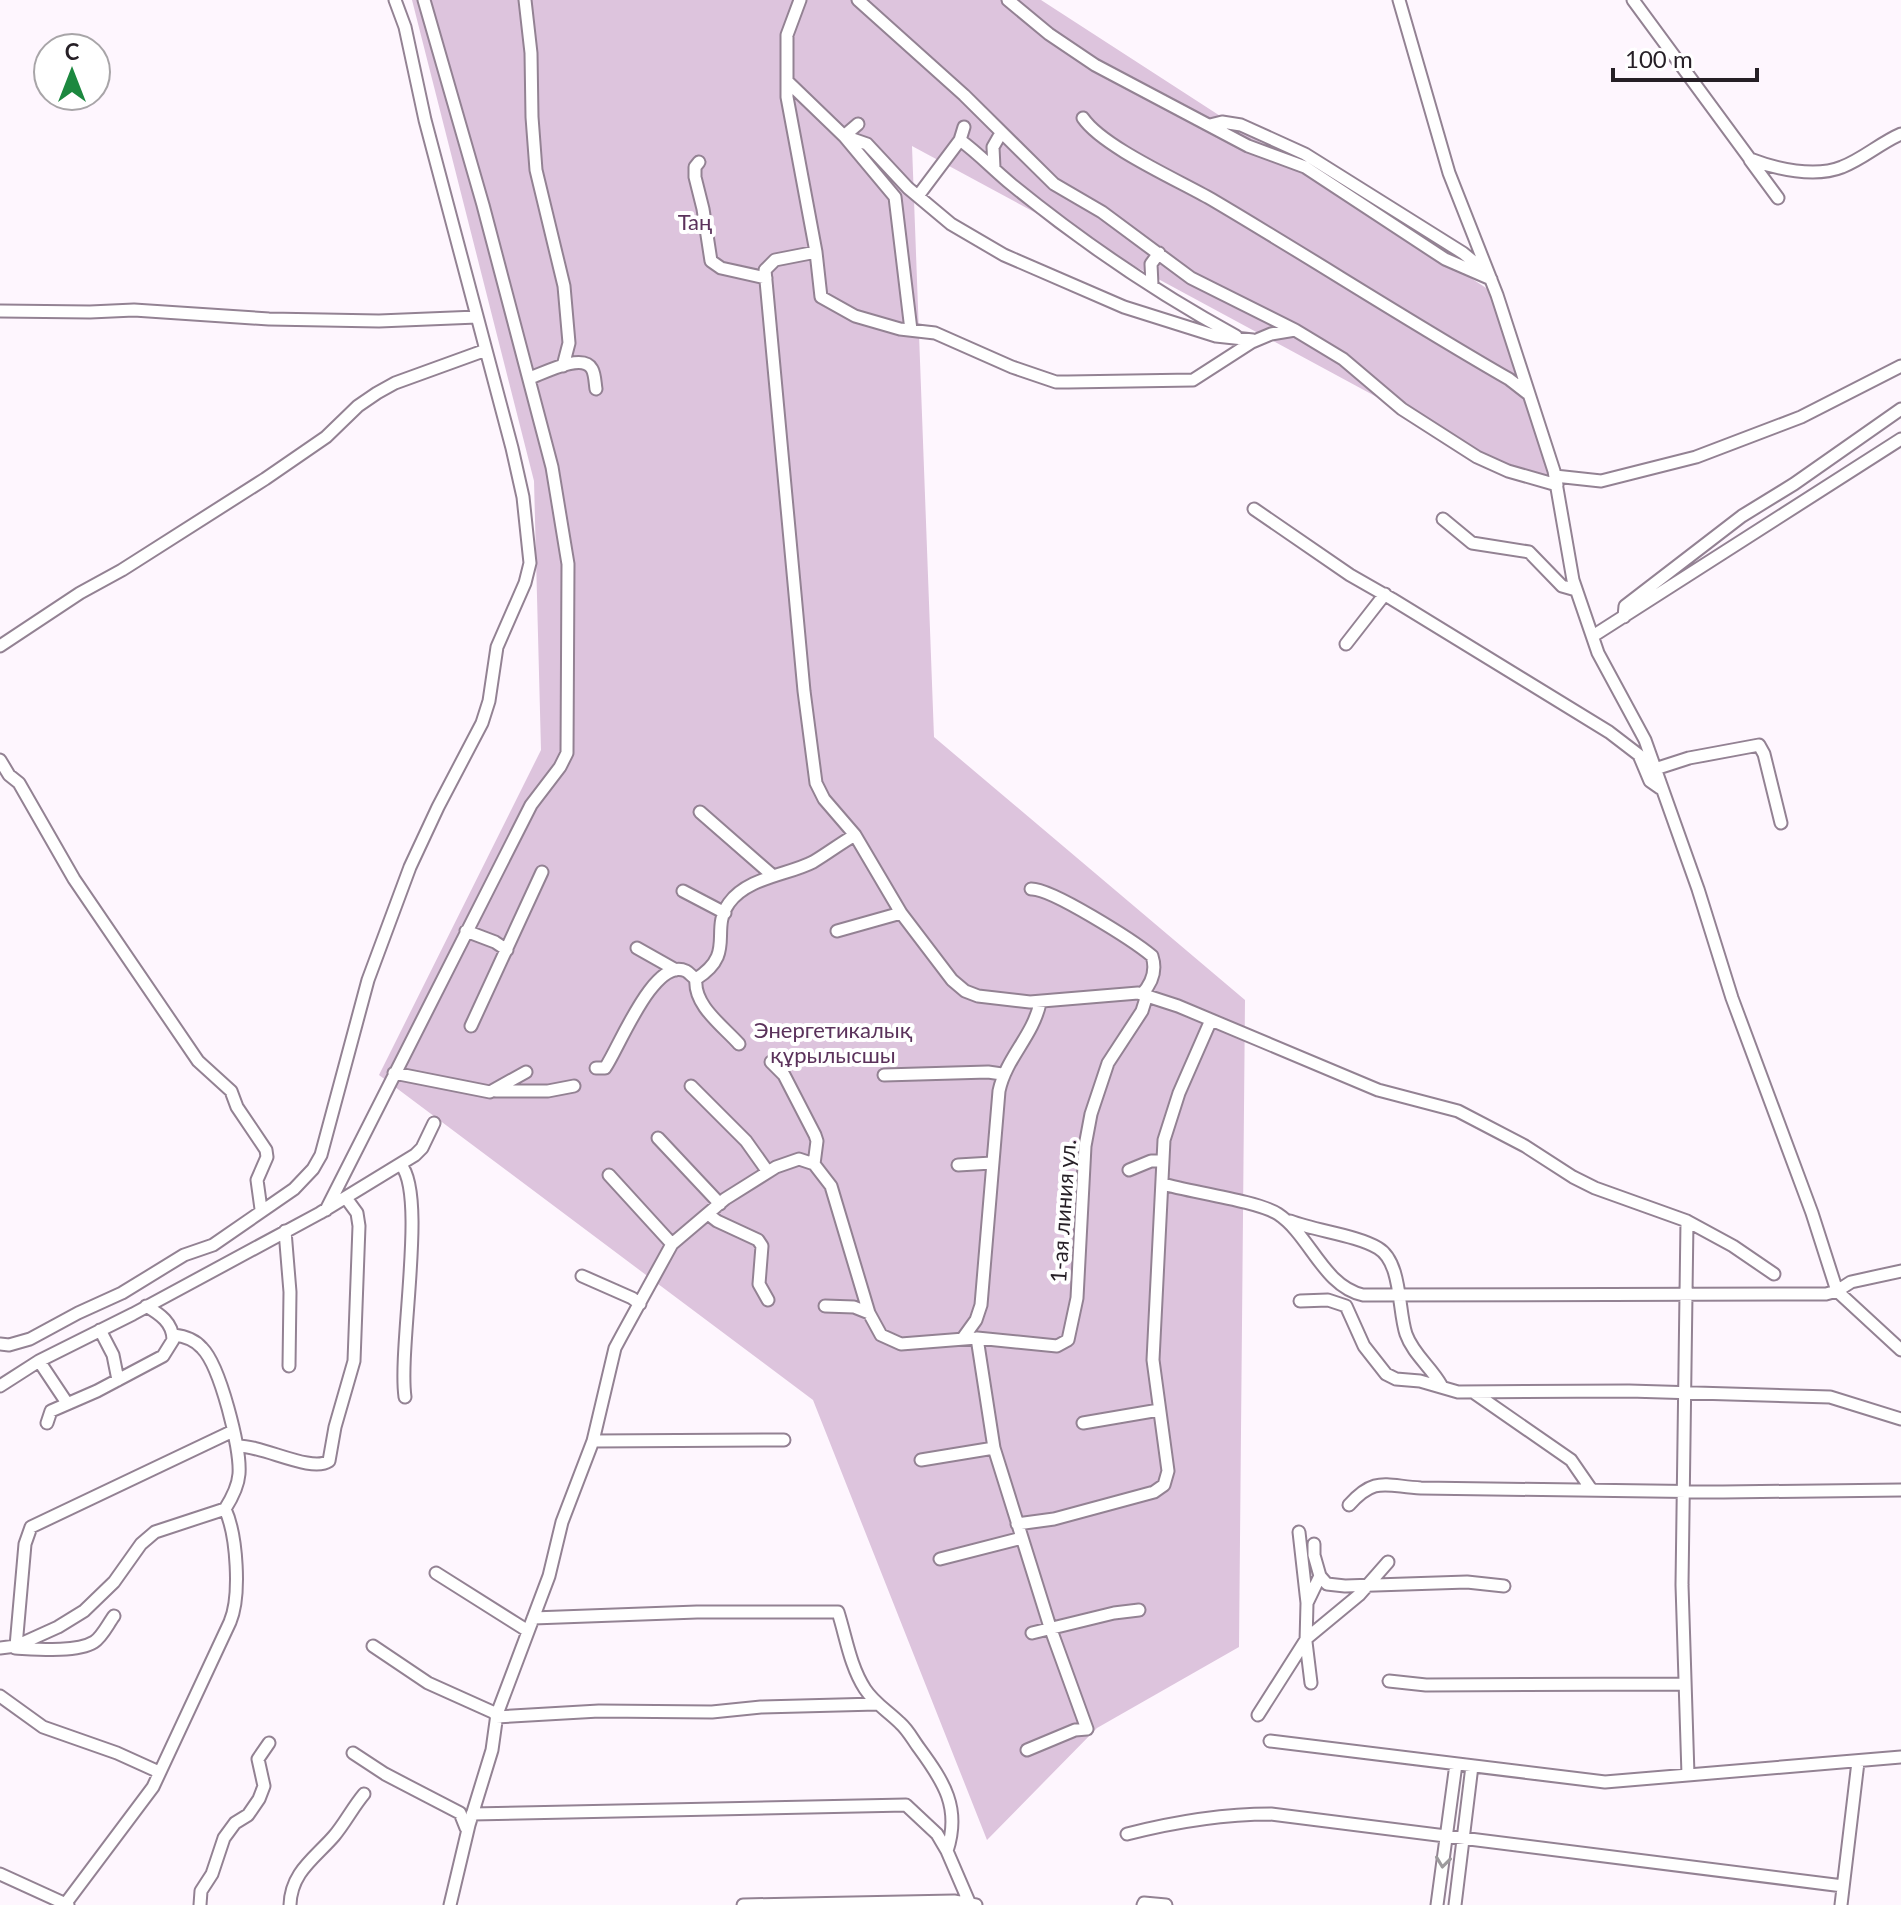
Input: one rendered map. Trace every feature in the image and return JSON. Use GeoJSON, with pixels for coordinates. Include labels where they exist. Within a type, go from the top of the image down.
{"type":"FeatureCollection","features":[{"type":"Feature","properties":{"kind":"street"},"geometry":{"type":"LineString","coordinates":[[0,1344],[9,1345],[30,1339],[122,1293],[184,1255],[225,1238],[261,1209],[294,1189],[313,1169],[321,1155],[368,980],[410,867],[482,723],[489,701],[497,647],[525,583],[530,563],[523,497],[425,120],[405,27],[395,0]]}},
{"type":"Feature","properties":{"kind":"street"},"geometry":{"type":"LineString","coordinates":[[326,1210],[531,805],[567,753],[570,600],[567,554],[552,467],[424,0]]}},
{"type":"Feature","properties":{"kind":"street"},"geometry":{"type":"LineString","coordinates":[[525,0],[531,53],[536,170],[564,286],[569,343],[563,366]]}},
{"type":"Feature","properties":{"kind":"street"},"geometry":{"type":"LineString","coordinates":[[800,0],[787,35],[789,110],[824,301],[855,316],[935,333],[1012,367],[1056,382],[1193,380],[1257,340]]}},
{"type":"Feature","properties":{"kind":"street"},"geometry":{"type":"LineString","coordinates":[[858,0],[964,95],[1046,178],[1102,212],[1205,286],[1295,330],[1343,359],[1409,414],[1477,457],[1508,471],[1556,480],[1601,481],[1696,457],[1801,417],[1901,366]]}},
{"type":"Feature","properties":{"kind":"street"},"geometry":{"type":"LineString","coordinates":[[1008,0],[1049,34],[1095,65],[1248,146],[1305,167],[1445,259],[1490,277]]}},
{"type":"Feature","properties":{"kind":"street"},"geometry":{"type":"LineString","coordinates":[[1399,0],[1453,183],[1490,277],[1556,480],[1576,590],[1593,636],[1608,673],[1645,740],[1698,889],[1732,998],[1812,1213],[1837,1291],[1901,1350]]}},
{"type":"Feature","properties":{"kind":"street"},"geometry":{"type":"LineString","coordinates":[[1633,0],[1778,198]]}},
{"type":"Feature","properties":{"kind":"street"},"geometry":{"type":"LineString","coordinates":[[787,81],[844,136],[895,197],[911,330]]}},
{"type":"Feature","properties":{"kind":"street"},"geometry":{"type":"LineString","coordinates":[[1083,118],[1089,127],[1112,143],[1221,205],[1509,379],[1527,393]]}},
{"type":"Feature","properties":{"kind":"street"},"geometry":{"type":"LineString","coordinates":[[1210,125],[1222,122],[1241,125],[1311,158],[1463,253],[1490,277]]}},
{"type":"Feature","properties":{"kind":"street"},"geometry":{"type":"LineString","coordinates":[[844,136],[858,124]]}},
{"type":"Feature","properties":{"kind":"street"},"geometry":{"type":"LineString","coordinates":[[918,196],[960,140],[964,127]]}},
{"type":"Feature","properties":{"kind":"street"},"geometry":{"type":"LineString","coordinates":[[994,169],[993,147],[1001,133]]}},
{"type":"Feature","properties":{"kind":"street"},"geometry":{"type":"LineString","coordinates":[[1750,159],[1797,170],[1832,170],[1852,163],[1901,134]]}},
{"type":"Feature","properties":{"kind":"street"},"geometry":{"type":"LineString","coordinates":[[844,136],[867,144],[918,196],[964,234],[1073,287],[1216,336],[1257,340],[1295,330]]}},
{"type":"Feature","properties":{"kind":"street"},"geometry":{"type":"LineString","coordinates":[[960,140],[1071,229],[1152,285],[1244,340]]}},
{"type":"Feature","properties":{"kind":"street"},"geometry":{"type":"LineString","coordinates":[[1311,158],[1319,175]]}},
{"type":"Feature","properties":{"kind":"street"},"geometry":{"type":"LineString","coordinates":[[699,162],[695,167],[695,177],[711,261],[721,268],[766,278]]}},
{"type":"Feature","properties":{"kind":"street"},"geometry":{"type":"LineString","coordinates":[[816,252],[770,262],[765,270],[804,691],[816,783],[824,799],[855,835],[901,913],[952,980],[965,991],[978,996],[1040,1003],[1078,996],[1144,994],[1203,1015],[1378,1090],[1458,1111],[1584,1182],[1624,1200],[1687,1221],[1733,1246],[1774,1274]]}},
{"type":"Feature","properties":{"kind":"street"},"geometry":{"type":"LineString","coordinates":[[1152,285],[1151,264],[1159,253]]}},
{"type":"Feature","properties":{"kind":"street"},"geometry":{"type":"LineString","coordinates":[[0,311],[149,310],[269,319],[379,321],[477,317]]}},
{"type":"Feature","properties":{"kind":"street"},"geometry":{"type":"LineString","coordinates":[[0,646],[265,479],[326,437],[358,406],[377,393],[395,383],[486,350]]}},
{"type":"Feature","properties":{"kind":"street"},"geometry":{"type":"LineString","coordinates":[[530,378],[572,361],[588,364],[596,389]]}},
{"type":"Feature","properties":{"kind":"street"},"geometry":{"type":"LineString","coordinates":[[1624,617],[1625,606],[1742,516],[1901,409]]}},
{"type":"Feature","properties":{"kind":"street"},"geometry":{"type":"LineString","coordinates":[[1593,636],[1901,439]]}},
{"type":"Feature","properties":{"kind":"street"},"geometry":{"type":"LineString","coordinates":[[1254,509],[1300,543],[1631,748],[1643,760],[1650,781],[1661,789]]}},
{"type":"Feature","properties":{"kind":"street"},"geometry":{"type":"LineString","coordinates":[[1443,519],[1472,543],[1529,552],[1562,586],[1576,590]]}},
{"type":"Feature","properties":{"kind":"street"},"geometry":{"type":"LineString","coordinates":[[1346,644],[1385,594]]}},
{"type":"Feature","properties":{"kind":"street"},"geometry":{"type":"LineString","coordinates":[[1655,769],[1689,758],[1759,745],[1781,823]]}},
{"type":"Feature","properties":{"kind":"street"},"geometry":{"type":"LineString","coordinates":[[0,760],[9,775],[19,783],[74,879],[189,1049],[231,1091],[243,1117],[266,1150],[267,1157],[257,1180],[261,1209]]}},
{"type":"Feature","properties":{"kind":"street"},"geometry":{"type":"LineString","coordinates":[[700,812],[772,875]]}},
{"type":"Feature","properties":{"kind":"street"},"geometry":{"type":"LineString","coordinates":[[696,979],[716,962],[722,943],[725,913],[735,897],[772,875],[811,863],[855,835]]}},
{"type":"Feature","properties":{"kind":"street"},"geometry":{"type":"LineString","coordinates":[[471,1026],[489,981],[507,950],[542,872]]}},
{"type":"Feature","properties":{"kind":"street","name":"1-ая линия ул."},"geometry":{"type":"LineString","coordinates":[[977,1338],[1057,1346],[1064,1344],[1071,1331],[1080,1278],[1085,1146],[1091,1114],[1108,1063],[1142,1011],[1144,994],[1154,972],[1152,956],[1062,900],[1044,891],[1031,889]]}},
{"type":"Feature","properties":{"kind":"street"},"geometry":{"type":"LineString","coordinates":[[683,891],[725,913]]}},
{"type":"Feature","properties":{"kind":"street"},"geometry":{"type":"LineString","coordinates":[[837,931],[901,913]]}},
{"type":"Feature","properties":{"kind":"street"},"geometry":{"type":"LineString","coordinates":[[466,931],[507,950]]}},
{"type":"Feature","properties":{"kind":"street"},"geometry":{"type":"LineString","coordinates":[[637,948],[696,979]]}},
{"type":"Feature","properties":{"kind":"street"},"geometry":{"type":"LineString","coordinates":[[596,1068],[605,1068],[633,1015],[655,983],[664,974],[676,970]]}},
{"type":"Feature","properties":{"kind":"street"},"geometry":{"type":"LineString","coordinates":[[696,979],[697,997],[739,1044]]}},
{"type":"Feature","properties":{"kind":"street"},"geometry":{"type":"LineString","coordinates":[[963,1338],[976,1320],[981,1305],[996,1112],[1002,1074],[1033,1024],[1040,1003]]}},
{"type":"Feature","properties":{"kind":"street"},"geometry":{"type":"LineString","coordinates":[[1017,1524],[1054,1519],[1159,1490],[1167,1480],[1153,1360],[1164,1140],[1170,1118],[1211,1020]]}},
{"type":"Feature","properties":{"kind":"street"},"geometry":{"type":"LineString","coordinates":[[771,1062],[784,1075],[810,1123],[817,1141],[814,1164]]}},
{"type":"Feature","properties":{"kind":"street"},"geometry":{"type":"LineString","coordinates":[[496,1091],[526,1072]]}},
{"type":"Feature","properties":{"kind":"street"},"geometry":{"type":"LineString","coordinates":[[394,1073],[496,1091],[548,1091],[574,1086]]}},
{"type":"Feature","properties":{"kind":"street"},"geometry":{"type":"LineString","coordinates":[[884,1075],[1002,1074]]}},
{"type":"Feature","properties":{"kind":"street"},"geometry":{"type":"LineString","coordinates":[[691,1086],[746,1141],[768,1172]]}},
{"type":"Feature","properties":{"kind":"street"},"geometry":{"type":"LineString","coordinates":[[0,1386],[39,1361],[326,1210],[401,1165],[422,1148],[434,1123]]}},
{"type":"Feature","properties":{"kind":"street"},"geometry":{"type":"LineString","coordinates":[[658,1138],[720,1204]]}},
{"type":"Feature","properties":{"kind":"street"},"geometry":{"type":"LineString","coordinates":[[450,1905],[472,1814],[492,1750],[497,1715],[549,1576],[571,1494],[593,1441],[615,1348],[672,1244],[720,1204],[789,1161],[807,1160],[825,1176],[838,1205],[869,1313],[881,1335],[901,1344],[977,1338],[994,1448],[1050,1627],[1087,1729],[1075,1730],[1027,1750]]}},
{"type":"Feature","properties":{"kind":"street"},"geometry":{"type":"LineString","coordinates":[[1129,1170],[1151,1161],[1162,1161]]}},
{"type":"Feature","properties":{"kind":"street"},"geometry":{"type":"LineString","coordinates":[[958,1165],[992,1163]]}},
{"type":"Feature","properties":{"kind":"street"},"geometry":{"type":"LineString","coordinates":[[401,1165],[409,1177],[411,1217],[404,1329],[405,1397]]}},
{"type":"Feature","properties":{"kind":"street"},"geometry":{"type":"LineString","coordinates":[[609,1175],[672,1244]]}},
{"type":"Feature","properties":{"kind":"street"},"geometry":{"type":"LineString","coordinates":[[1163,1184],[1266,1208],[1311,1230],[1380,1249],[1387,1257],[1400,1295],[1408,1338],[1441,1385],[1448,1390],[1830,1397],[1901,1419]]}},
{"type":"Feature","properties":{"kind":"street"},"geometry":{"type":"LineString","coordinates":[[237,1446],[258,1448],[319,1465],[329,1461],[335,1427],[354,1361],[359,1226],[357,1213],[346,1198]]}},
{"type":"Feature","properties":{"kind":"street"},"geometry":{"type":"LineString","coordinates":[[708,1214],[758,1240],[762,1246],[759,1284],[768,1300]]}},
{"type":"Feature","properties":{"kind":"street"},"geometry":{"type":"LineString","coordinates":[[1284,1219],[1316,1258],[1348,1289],[1363,1295],[1826,1294],[1851,1282],[1901,1271]]}},
{"type":"Feature","properties":{"kind":"street"},"geometry":{"type":"LineString","coordinates":[[1687,1221],[1683,1392],[1683,1684],[1688,1775]]}},
{"type":"Feature","properties":{"kind":"street"},"geometry":{"type":"LineString","coordinates":[[285,1231],[290,1292],[289,1366]]}},
{"type":"Feature","properties":{"kind":"street"},"geometry":{"type":"LineString","coordinates":[[582,1276],[640,1304]]}},
{"type":"Feature","properties":{"kind":"street"},"geometry":{"type":"LineString","coordinates":[[1300,1301],[1328,1300],[1346,1306],[1364,1346],[1386,1374],[1396,1379],[1441,1385]]}},
{"type":"Feature","properties":{"kind":"street"},"geometry":{"type":"LineString","coordinates":[[7,1647],[58,1627],[84,1611],[114,1582],[141,1544],[155,1532],[225,1509],[234,1492],[239,1476],[237,1446],[207,1355],[194,1341],[174,1335],[165,1319],[146,1306]]}},
{"type":"Feature","properties":{"kind":"street"},"geometry":{"type":"LineString","coordinates":[[825,1306],[854,1307],[869,1313]]}},
{"type":"Feature","properties":{"kind":"street"},"geometry":{"type":"LineString","coordinates":[[100,1330],[113,1355],[118,1380]]}},
{"type":"Feature","properties":{"kind":"street"},"geometry":{"type":"LineString","coordinates":[[47,1423],[51,1411],[163,1356],[174,1335]]}},
{"type":"Feature","properties":{"kind":"street"},"geometry":{"type":"LineString","coordinates":[[39,1361],[67,1403]]}},
{"type":"Feature","properties":{"kind":"street"},"geometry":{"type":"LineString","coordinates":[[1473,1392],[1571,1460],[1591,1489]]}},
{"type":"Feature","properties":{"kind":"street"},"geometry":{"type":"LineString","coordinates":[[1083,1423],[1159,1410]]}},
{"type":"Feature","properties":{"kind":"street"},"geometry":{"type":"LineString","coordinates":[[7,1647],[25,1544],[31,1527],[233,1431]]}},
{"type":"Feature","properties":{"kind":"street"},"geometry":{"type":"LineString","coordinates":[[593,1441],[784,1440]]}},
{"type":"Feature","properties":{"kind":"street"},"geometry":{"type":"LineString","coordinates":[[921,1460],[994,1448]]}},
{"type":"Feature","properties":{"kind":"street"},"geometry":{"type":"LineString","coordinates":[[1349,1505],[1364,1488],[1372,1485],[1901,1490]]}},
{"type":"Feature","properties":{"kind":"street"},"geometry":{"type":"LineString","coordinates":[[0,1874],[67,1904],[146,1798],[235,1611],[234,1551],[230,1519],[225,1509]]}},
{"type":"Feature","properties":{"kind":"street"},"geometry":{"type":"LineString","coordinates":[[1299,1532],[1311,1683]]}},
{"type":"Feature","properties":{"kind":"street"},"geometry":{"type":"LineString","coordinates":[[940,1559],[1022,1538]]}},
{"type":"Feature","properties":{"kind":"street"},"geometry":{"type":"LineString","coordinates":[[1314,1544],[1320,1576],[1327,1584],[1367,1587],[1467,1582],[1504,1586]]}},
{"type":"Feature","properties":{"kind":"street"},"geometry":{"type":"LineString","coordinates":[[1258,1715],[1307,1638],[1367,1587],[1388,1562]]}},
{"type":"Feature","properties":{"kind":"street"},"geometry":{"type":"LineString","coordinates":[[436,1573],[528,1631]]}},
{"type":"Feature","properties":{"kind":"street"},"geometry":{"type":"LineString","coordinates":[[1307,1603],[1320,1576]]}},
{"type":"Feature","properties":{"kind":"street"},"geometry":{"type":"LineString","coordinates":[[1032,1633],[1139,1610]]}},
{"type":"Feature","properties":{"kind":"street"},"geometry":{"type":"LineString","coordinates":[[533,1618],[686,1612],[838,1612],[858,1676],[877,1704],[902,1724],[942,1781],[952,1808],[952,1836],[947,1851]]}},
{"type":"Feature","properties":{"kind":"street"},"geometry":{"type":"LineString","coordinates":[[7,1647],[82,1646],[97,1640],[114,1616]]}},
{"type":"Feature","properties":{"kind":"street"},"geometry":{"type":"LineString","coordinates":[[373,1646],[428,1683],[497,1715],[599,1711],[712,1712],[761,1707],[877,1704]]}},
{"type":"Feature","properties":{"kind":"street"},"geometry":{"type":"LineString","coordinates":[[1389,1681],[1426,1685],[1683,1684]]}},
{"type":"Feature","properties":{"kind":"street"},"geometry":{"type":"LineString","coordinates":[[0,1696],[43,1727],[117,1753],[159,1772]]}},
{"type":"Feature","properties":{"kind":"street"},"geometry":{"type":"LineString","coordinates":[[1270,1741],[1605,1782],[1901,1757]]}},
{"type":"Feature","properties":{"kind":"street"},"geometry":{"type":"LineString","coordinates":[[200,1905],[201,1891],[212,1874],[224,1838],[235,1823],[248,1815],[259,1799],[264,1786],[258,1759],[269,1743]]}},
{"type":"Feature","properties":{"kind":"street"},"geometry":{"type":"LineString","coordinates":[[353,1753],[385,1774],[460,1813],[465,1820],[467,1833]]}},
{"type":"Feature","properties":{"kind":"street"},"geometry":{"type":"LineString","coordinates":[[1841,1905],[1858,1762]]}},
{"type":"Feature","properties":{"kind":"street"},"geometry":{"type":"LineString","coordinates":[[1437,1905],[1456,1764]]}},
{"type":"Feature","properties":{"kind":"street"},"geometry":{"type":"LineString","coordinates":[[1455,1905],[1472,1766]]}},
{"type":"Feature","properties":{"kind":"street"},"geometry":{"type":"LineString","coordinates":[[290,1905],[303,1867],[333,1838],[364,1794]]}},
{"type":"Feature","properties":{"kind":"street"},"geometry":{"type":"LineString","coordinates":[[472,1814],[906,1805],[937,1834],[972,1903],[743,1905]]}},
{"type":"Feature","properties":{"kind":"street"},"geometry":{"type":"LineString","coordinates":[[1127,1834],[1165,1825],[1247,1814],[1271,1814],[1843,1886]]}},
{"type":"Feature","properties":{"kind":"street"},"geometry":{"type":"LineString","coordinates":[[1143,1905],[1166,1905]]}},
{"type":"Feature","properties":{"kind":"green space"},"geometry":{"type":"Polygon","coordinates":[[[412,0],[1041,0],[1497,295],[1560,496],[912,146],[934,737],[1245,1000],[1239,1647],[1097,1728],[987,1840],[813,1400],[379,1075],[541,750],[534,481],[412,0]]]}},
{"type":"Feature","properties":{"kind":"park label","name":"Таң"},"geometry":{"type":"Point","coordinates":[695,222]}},
{"type":"Feature","properties":{"kind":"park label","name":"Энергетикалық құрылысшы"},"geometry":{"type":"Point","coordinates":[833,1042]}}]}
